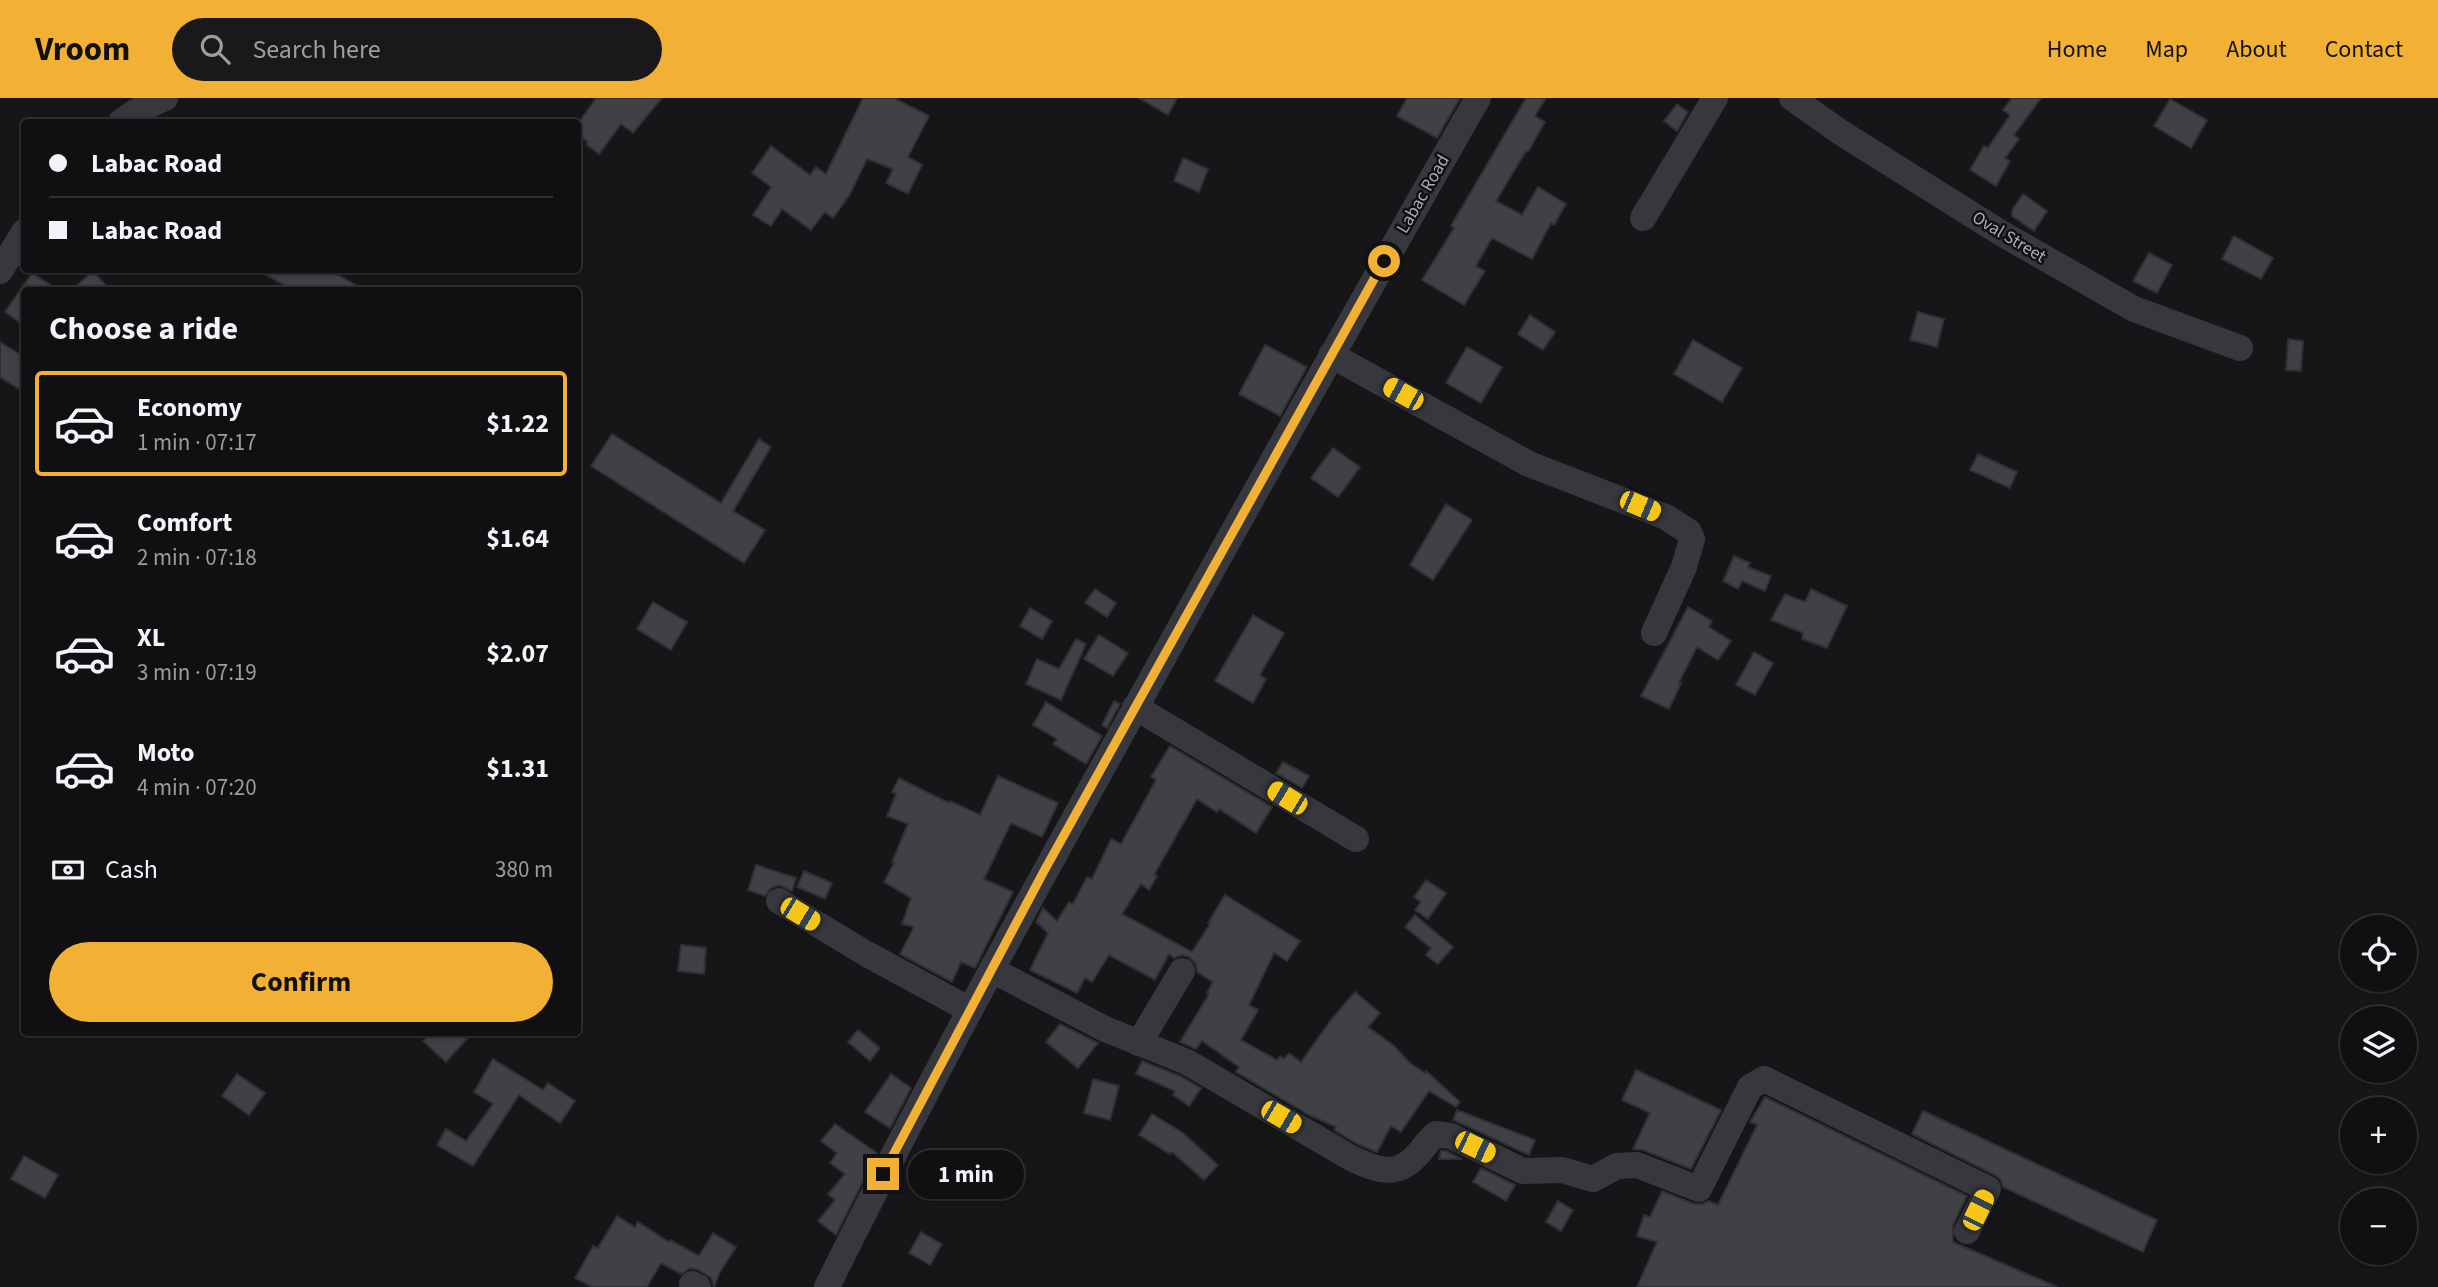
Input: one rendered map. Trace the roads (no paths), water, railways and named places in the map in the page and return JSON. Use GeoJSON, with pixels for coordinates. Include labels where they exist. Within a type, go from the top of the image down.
{"type":"FeatureCollection","features":[{"type":"Feature","properties":{"kind":"street"},"geometry":{"type":"LineString","coordinates":[[125,119],[165,98]]}},
{"type":"Feature","properties":{"kind":"street","name":"Labac Road"},"geometry":{"type":"LineString","coordinates":[[827,1287],[970,1010],[1135,707],[1478,98]]}},
{"type":"Feature","properties":{"kind":"street"},"geometry":{"type":"LineString","coordinates":[[1643,218],[1715,98]]}},
{"type":"Feature","properties":{"kind":"street","name":"Oval Street"},"geometry":{"type":"LineString","coordinates":[[1795,99],[1840,132],[2001,233],[2134,309],[2240,348]]}},
{"type":"Feature","properties":{"kind":"street"},"geometry":{"type":"LineString","coordinates":[[0,271],[21,237]]}},
{"type":"Feature","properties":{"kind":"street"},"geometry":{"type":"LineString","coordinates":[[1331,355],[1529,464],[1666,517],[1689,531],[1692,539],[1684,567],[1654,634]]}},
{"type":"Feature","properties":{"kind":"street"},"geometry":{"type":"LineString","coordinates":[[1135,707],[1356,839]]}},
{"type":"Feature","properties":{"kind":"street"},"geometry":{"type":"LineString","coordinates":[[779,901],[865,953],[970,1010]]}},
{"type":"Feature","properties":{"kind":"street"},"geometry":{"type":"LineString","coordinates":[[992,970],[1105,1029],[1187,1062],[1350,1158],[1379,1171],[1403,1168],[1436,1134],[1451,1136],[1523,1171],[1562,1170],[1593,1179],[1617,1166],[1637,1165],[1699,1189],[1750,1087],[1764,1079],[1988,1189],[1967,1231]]}},
{"type":"Feature","properties":{"kind":"street"},"geometry":{"type":"LineString","coordinates":[[1139,1043],[1182,971]]}}]}
